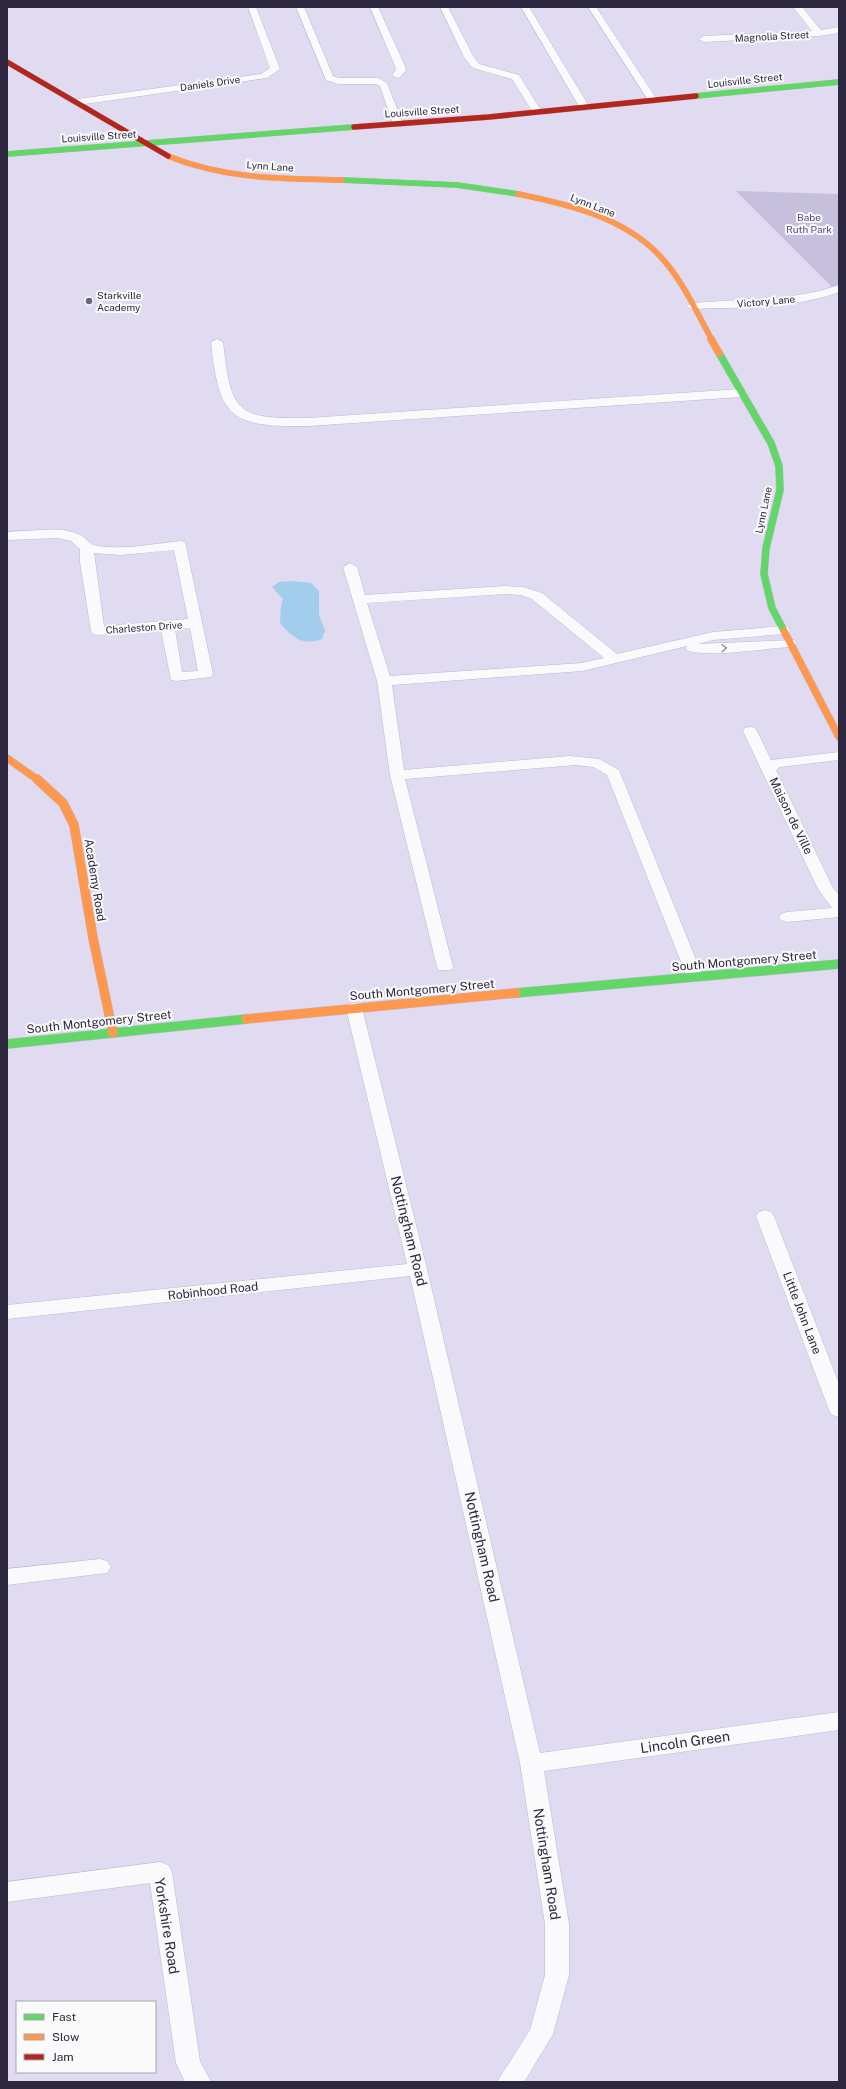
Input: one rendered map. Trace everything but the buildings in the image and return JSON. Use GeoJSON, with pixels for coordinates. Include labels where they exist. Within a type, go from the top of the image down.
{"type":"FeatureCollection","features":[{"type":"Feature","properties":{"kind":"street","name":"Daniels Drive"},"geometry":{"type":"LineString","coordinates":[[78,102],[264,76],[275,69],[252,7]]}},
{"type":"Feature","properties":{"kind":"street"},"geometry":{"type":"LineString","coordinates":[[300,7],[329,78],[338,81],[378,81],[384,85],[398,124]]}},
{"type":"Feature","properties":{"kind":"street"},"geometry":{"type":"LineString","coordinates":[[374,7],[400,66],[401,70],[397,75]]}},
{"type":"Feature","properties":{"kind":"street"},"geometry":{"type":"LineString","coordinates":[[444,7],[469,57],[476,66],[516,77],[537,112]]}},
{"type":"Feature","properties":{"kind":"street"},"geometry":{"type":"LineString","coordinates":[[525,7],[585,108]]}},
{"type":"Feature","properties":{"kind":"street"},"geometry":{"type":"LineString","coordinates":[[592,7],[653,101]]}},
{"type":"Feature","properties":{"kind":"street"},"geometry":{"type":"LineString","coordinates":[[798,7],[819,33]]}},
{"type":"Feature","properties":{"kind":"street","name":"Magnolia Street"},"geometry":{"type":"LineString","coordinates":[[704,39],[819,33],[839,30]]}},
{"type":"Feature","properties":{"kind":"street","name":"Lynn Lane"},"geometry":{"type":"LineString","coordinates":[[7,62],[78,102],[145,143],[180,161],[227,173],[260,177],[462,186],[505,191],[572,207],[602,218],[630,232],[653,248],[669,266],[771,443],[779,466],[780,490],[766,548],[764,574],[772,608],[839,737]]}},
{"type":"Feature","properties":{"kind":"street","name":"Louisville Street"},"geometry":{"type":"LineString","coordinates":[[7,154],[585,108],[839,82]]}},
{"type":"Feature","properties":{"kind":"street","name":"Victory Lane"},"geometry":{"type":"LineString","coordinates":[[692,306],[795,299],[820,294],[839,288]]}},
{"type":"Feature","properties":{"kind":"street"},"geometry":{"type":"LineString","coordinates":[[217,342],[225,391],[230,403],[239,412],[251,418],[269,422],[308,422],[741,393]]}},
{"type":"Feature","properties":{"kind":"street"},"geometry":{"type":"LineString","coordinates":[[7,536],[66,535],[76,538],[87,548]]}},
{"type":"Feature","properties":{"kind":"street","name":"Charleston Drive"},"geometry":{"type":"LineString","coordinates":[[180,545],[196,623],[98,631],[87,562],[87,548],[116,550],[180,545]]}},
{"type":"Feature","properties":{"kind":"street"},"geometry":{"type":"LineString","coordinates":[[350,566],[384,681],[397,775],[445,967]]}},
{"type":"Feature","properties":{"kind":"street"},"geometry":{"type":"LineString","coordinates":[[361,599],[505,590],[523,591],[537,596],[614,659]]}},
{"type":"Feature","properties":{"kind":"street"},"geometry":{"type":"LineString","coordinates":[[167,626],[176,677],[206,674],[196,623]]}},
{"type":"Feature","properties":{"kind":"street"},"geometry":{"type":"LineString","coordinates":[[384,681],[582,667],[671,647],[722,648],[786,636]]}},
{"type":"Feature","properties":{"kind":"street"},"geometry":{"type":"LineString","coordinates":[[750,731],[768,769]]}},
{"type":"Feature","properties":{"kind":"street","name":"Maison de Ville"},"geometry":{"type":"LineString","coordinates":[[839,756],[776,763],[768,769],[826,889],[839,906]]}},
{"type":"Feature","properties":{"kind":"street","name":"Academy Road"},"geometry":{"type":"LineString","coordinates":[[7,758],[37,779],[63,803],[74,825],[93,938],[113,1033]]}},
{"type":"Feature","properties":{"kind":"street"},"geometry":{"type":"LineString","coordinates":[[397,775],[570,760],[590,760],[605,765],[614,773],[695,977]]}},
{"type":"Feature","properties":{"kind":"street"},"geometry":{"type":"LineString","coordinates":[[787,917],[839,912]]}},
{"type":"Feature","properties":{"kind":"street","name":"South Montgomery Street"},"geometry":{"type":"LineString","coordinates":[[7,1044],[354,1008],[839,964]]}},
{"type":"Feature","properties":{"kind":"street","name":"Nottingham Road"},"geometry":{"type":"LineString","coordinates":[[354,1008],[418,1269],[531,1763],[557,1924],[556,1975],[541,2034],[510,2082]]}},
{"type":"Feature","properties":{"kind":"street","name":"Little John Lane"},"geometry":{"type":"LineString","coordinates":[[765,1216],[839,1410]]}},
{"type":"Feature","properties":{"kind":"street","name":"Robinhood Road"},"geometry":{"type":"LineString","coordinates":[[7,1312],[418,1269]]}},
{"type":"Feature","properties":{"kind":"street"},"geometry":{"type":"LineString","coordinates":[[7,1577],[100,1567]]}},
{"type":"Feature","properties":{"kind":"street","name":"Lincoln Green"},"geometry":{"type":"LineString","coordinates":[[531,1763],[839,1720]]}},
{"type":"Feature","properties":{"kind":"street","name":"Yorkshire Road"},"geometry":{"type":"LineString","coordinates":[[7,1892],[160,1872],[188,2063],[198,2082]]}},
{"type":"Feature","properties":{"kind":"green space","name":"Babe Ruth Park"},"geometry":{"type":"Polygon","coordinates":[[[736,191],[839,194],[839,295],[835,290],[736,191]]]}},
{"type":"Feature","properties":{"kind":"water"},"geometry":{"type":"Polygon","coordinates":[[[292,581],[311,583],[319,591],[319,615],[325,630],[322,639],[309,642],[303,641],[289,633],[280,623],[283,599],[272,587],[279,582],[292,581]]]}},
{"type":"Feature","properties":{"kind":"traffic: fast"},"geometry":{"type":"LineString","coordinates":[[696,96],[839,82]]}},
{"type":"Feature","properties":{"kind":"traffic: fast"},"geometry":{"type":"LineString","coordinates":[[7,154],[354,127]]}},
{"type":"Feature","properties":{"kind":"traffic: fast"},"geometry":{"type":"LineString","coordinates":[[342,180],[457,185],[518,194]]}},
{"type":"Feature","properties":{"kind":"traffic: fast"},"geometry":{"type":"LineString","coordinates":[[719,353],[771,443],[779,466],[780,490],[766,548],[764,574],[772,608],[784,631]]}},
{"type":"Feature","properties":{"kind":"traffic: fast"},"geometry":{"type":"LineString","coordinates":[[516,993],[839,964]]}},
{"type":"Feature","properties":{"kind":"traffic: fast"},"geometry":{"type":"LineString","coordinates":[[7,1044],[246,1019]]}},
{"type":"Feature","properties":{"kind":"traffic: slow"},"geometry":{"type":"LineString","coordinates":[[168,156],[188,164],[231,174],[276,179],[342,180]]}},
{"type":"Feature","properties":{"kind":"traffic: slow"},"geometry":{"type":"LineString","coordinates":[[518,194],[555,202],[593,214],[612,222],[646,243],[668,266],[692,302],[719,353]]}},
{"type":"Feature","properties":{"kind":"traffic: slow"},"geometry":{"type":"LineString","coordinates":[[784,631],[839,737]]}},
{"type":"Feature","properties":{"kind":"traffic: slow"},"geometry":{"type":"LineString","coordinates":[[7,758],[37,779],[63,803],[74,825],[93,938],[113,1033]]}},
{"type":"Feature","properties":{"kind":"traffic: slow"},"geometry":{"type":"LineString","coordinates":[[246,1019],[516,993]]}},
{"type":"Feature","properties":{"kind":"traffic: jam"},"geometry":{"type":"LineString","coordinates":[[7,62],[168,156]]}},
{"type":"Feature","properties":{"kind":"traffic: jam"},"geometry":{"type":"LineString","coordinates":[[354,127],[489,117],[696,96]]}},
{"type":"Feature","properties":{"kind":"place","name":"Starkville Academy"},"geometry":{"type":"Point","coordinates":[89,301]}}]}
